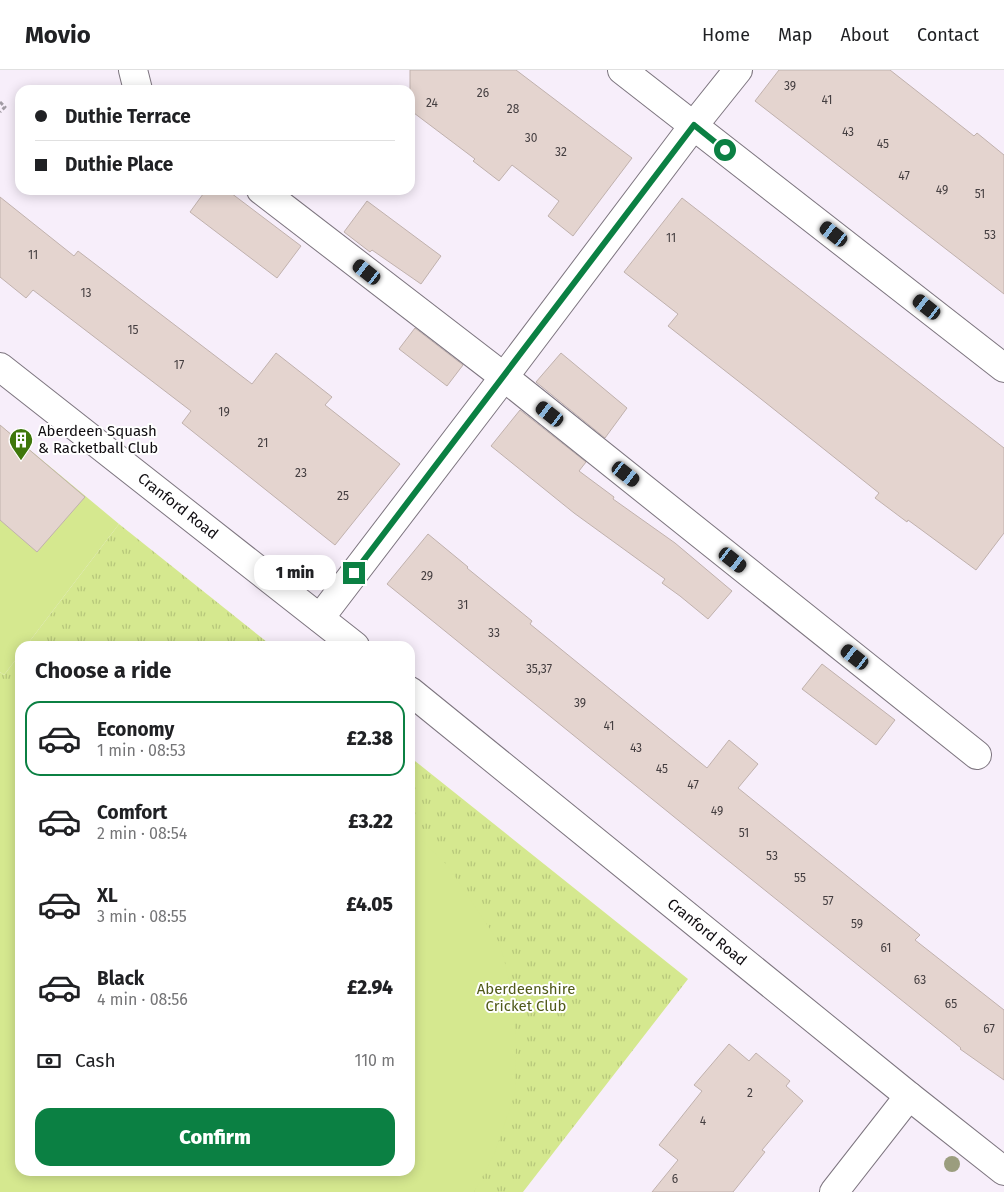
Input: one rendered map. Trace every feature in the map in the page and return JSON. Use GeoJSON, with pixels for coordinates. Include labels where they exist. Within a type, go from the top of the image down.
{"type":"FeatureCollection","features":[{"type":"Feature","properties":{"kind":"street"},"geometry":{"type":"LineString","coordinates":[[133,70],[137,85]]}},
{"type":"Feature","properties":{"kind":"street"},"geometry":{"type":"LineString","coordinates":[[622,70],[1004,368]]}},
{"type":"Feature","properties":{"kind":"street"},"geometry":{"type":"LineString","coordinates":[[320,618],[694,125],[738,70]]}},
{"type":"Feature","properties":{"kind":"street"},"geometry":{"type":"LineString","coordinates":[[267,195],[504,377],[977,755]]}},
{"type":"Feature","properties":{"kind":"street","name":"Cranford Road"},"geometry":{"type":"LineString","coordinates":[[0,367],[349,641]]}},
{"type":"Feature","properties":{"kind":"street","name":"Cranford Road"},"geometry":{"type":"LineString","coordinates":[[415,695],[1004,1171]]}},
{"type":"Feature","properties":{"kind":"street"},"geometry":{"type":"LineString","coordinates":[[834,1192],[909,1096]]}},
{"type":"Feature","properties":{"kind":"path"},"geometry":{"type":"LineString","coordinates":[[0,102],[5,107],[0,112]]}},
{"type":"Feature","properties":{"kind":"green space"},"geometry":{"type":"Polygon","coordinates":[[[0,425],[119,524],[30,641],[15,641],[15,661],[4,675],[0,672],[0,425]]]}},
{"type":"Feature","properties":{"kind":"green space"},"geometry":{"type":"Polygon","coordinates":[[[119,524],[266,641],[30,641],[119,524]]]}},
{"type":"Feature","properties":{"kind":"green space","name":"Aberdeenshire Cricket Club"},"geometry":{"type":"Polygon","coordinates":[[[15,661],[15,1176],[415,1176],[415,761],[688,979],[523,1192],[0,1192],[0,672],[4,675],[15,661]]]}},
{"type":"Feature","properties":{"kind":"green space"},"geometry":{"type":"Polygon","coordinates":[[[15,692],[15,1176],[415,1176],[415,834],[448,866],[500,944],[512,991],[516,1042],[515,1093],[494,1155],[474,1192],[0,1192],[0,700],[15,692]]]}},
{"type":"Feature","properties":{"kind":"building"},"geometry":{"type":"Polygon","coordinates":[[[410,70],[516,70],[632,158],[573,236],[548,216],[559,201],[512,165],[499,181],[473,161],[475,159],[415,114],[415,85],[410,85],[410,70]]]}},
{"type":"Feature","properties":{"kind":"building"},"geometry":{"type":"Polygon","coordinates":[[[779,70],[890,70],[974,136],[977,133],[1004,155],[1004,294],[755,101],[779,70]]]}},
{"type":"Feature","properties":{"kind":"building"},"geometry":{"type":"Polygon","coordinates":[[[202,195],[234,195],[301,246],[277,278],[190,212],[202,195]]]}},
{"type":"Feature","properties":{"kind":"building"},"geometry":{"type":"Polygon","coordinates":[[[0,197],[74,256],[78,251],[252,384],[276,353],[332,397],[325,405],[400,464],[335,545],[182,423],[191,411],[33,290],[26,298],[0,277],[0,197]]]}},
{"type":"Feature","properties":{"kind":"building"},"geometry":{"type":"Polygon","coordinates":[[[682,198],[1004,448],[1004,533],[976,570],[875,498],[879,493],[668,326],[678,314],[624,272],[682,198]]]}},
{"type":"Feature","properties":{"kind":"building"},"geometry":{"type":"Polygon","coordinates":[[[367,201],[441,256],[421,284],[372,250],[370,252],[344,232],[367,201]]]}},
{"type":"Feature","properties":{"kind":"building"},"geometry":{"type":"Polygon","coordinates":[[[415,328],[463,365],[447,386],[399,349],[415,328]]]}},
{"type":"Feature","properties":{"kind":"building"},"geometry":{"type":"Polygon","coordinates":[[[561,353],[627,408],[605,438],[536,382],[561,353]]]}},
{"type":"Feature","properties":{"kind":"building"},"geometry":{"type":"Polygon","coordinates":[[[520,410],[586,462],[579,471],[614,497],[613,499],[675,543],[732,591],[708,619],[662,583],[665,579],[574,513],[491,446],[520,410]]]}},
{"type":"Feature","properties":{"kind":"building","name":"Aberdeen Squash & Racketball Club"},"geometry":{"type":"Polygon","coordinates":[[[0,425],[85,497],[37,552],[0,520],[0,425]]]}},
{"type":"Feature","properties":{"kind":"building"},"geometry":{"type":"Polygon","coordinates":[[[428,534],[532,621],[530,624],[707,768],[729,740],[758,764],[738,788],[920,935],[915,940],[1004,1010],[1004,1080],[960,1049],[387,584],[428,534]]]}},
{"type":"Feature","properties":{"kind":"building"},"geometry":{"type":"Polygon","coordinates":[[[822,664],[895,720],[876,745],[802,689],[822,664]]]}},
{"type":"Feature","properties":{"kind":"building"},"geometry":{"type":"Polygon","coordinates":[[[729,1044],[749,1061],[756,1053],[790,1081],[786,1086],[803,1101],[762,1150],[765,1152],[733,1192],[652,1192],[678,1160],[659,1145],[702,1091],[694,1085],[729,1044]]]}},
{"type":"Feature","properties":{"kind":"place","name":"Aberdeen Squash & Racketball Club"},"geometry":{"type":"Point","coordinates":[21,461]}},
{"type":"Feature","properties":{"kind":"route"},"geometry":{"type":"LineString","coordinates":[[354,573],[694,125],[725,150]]}}]}
